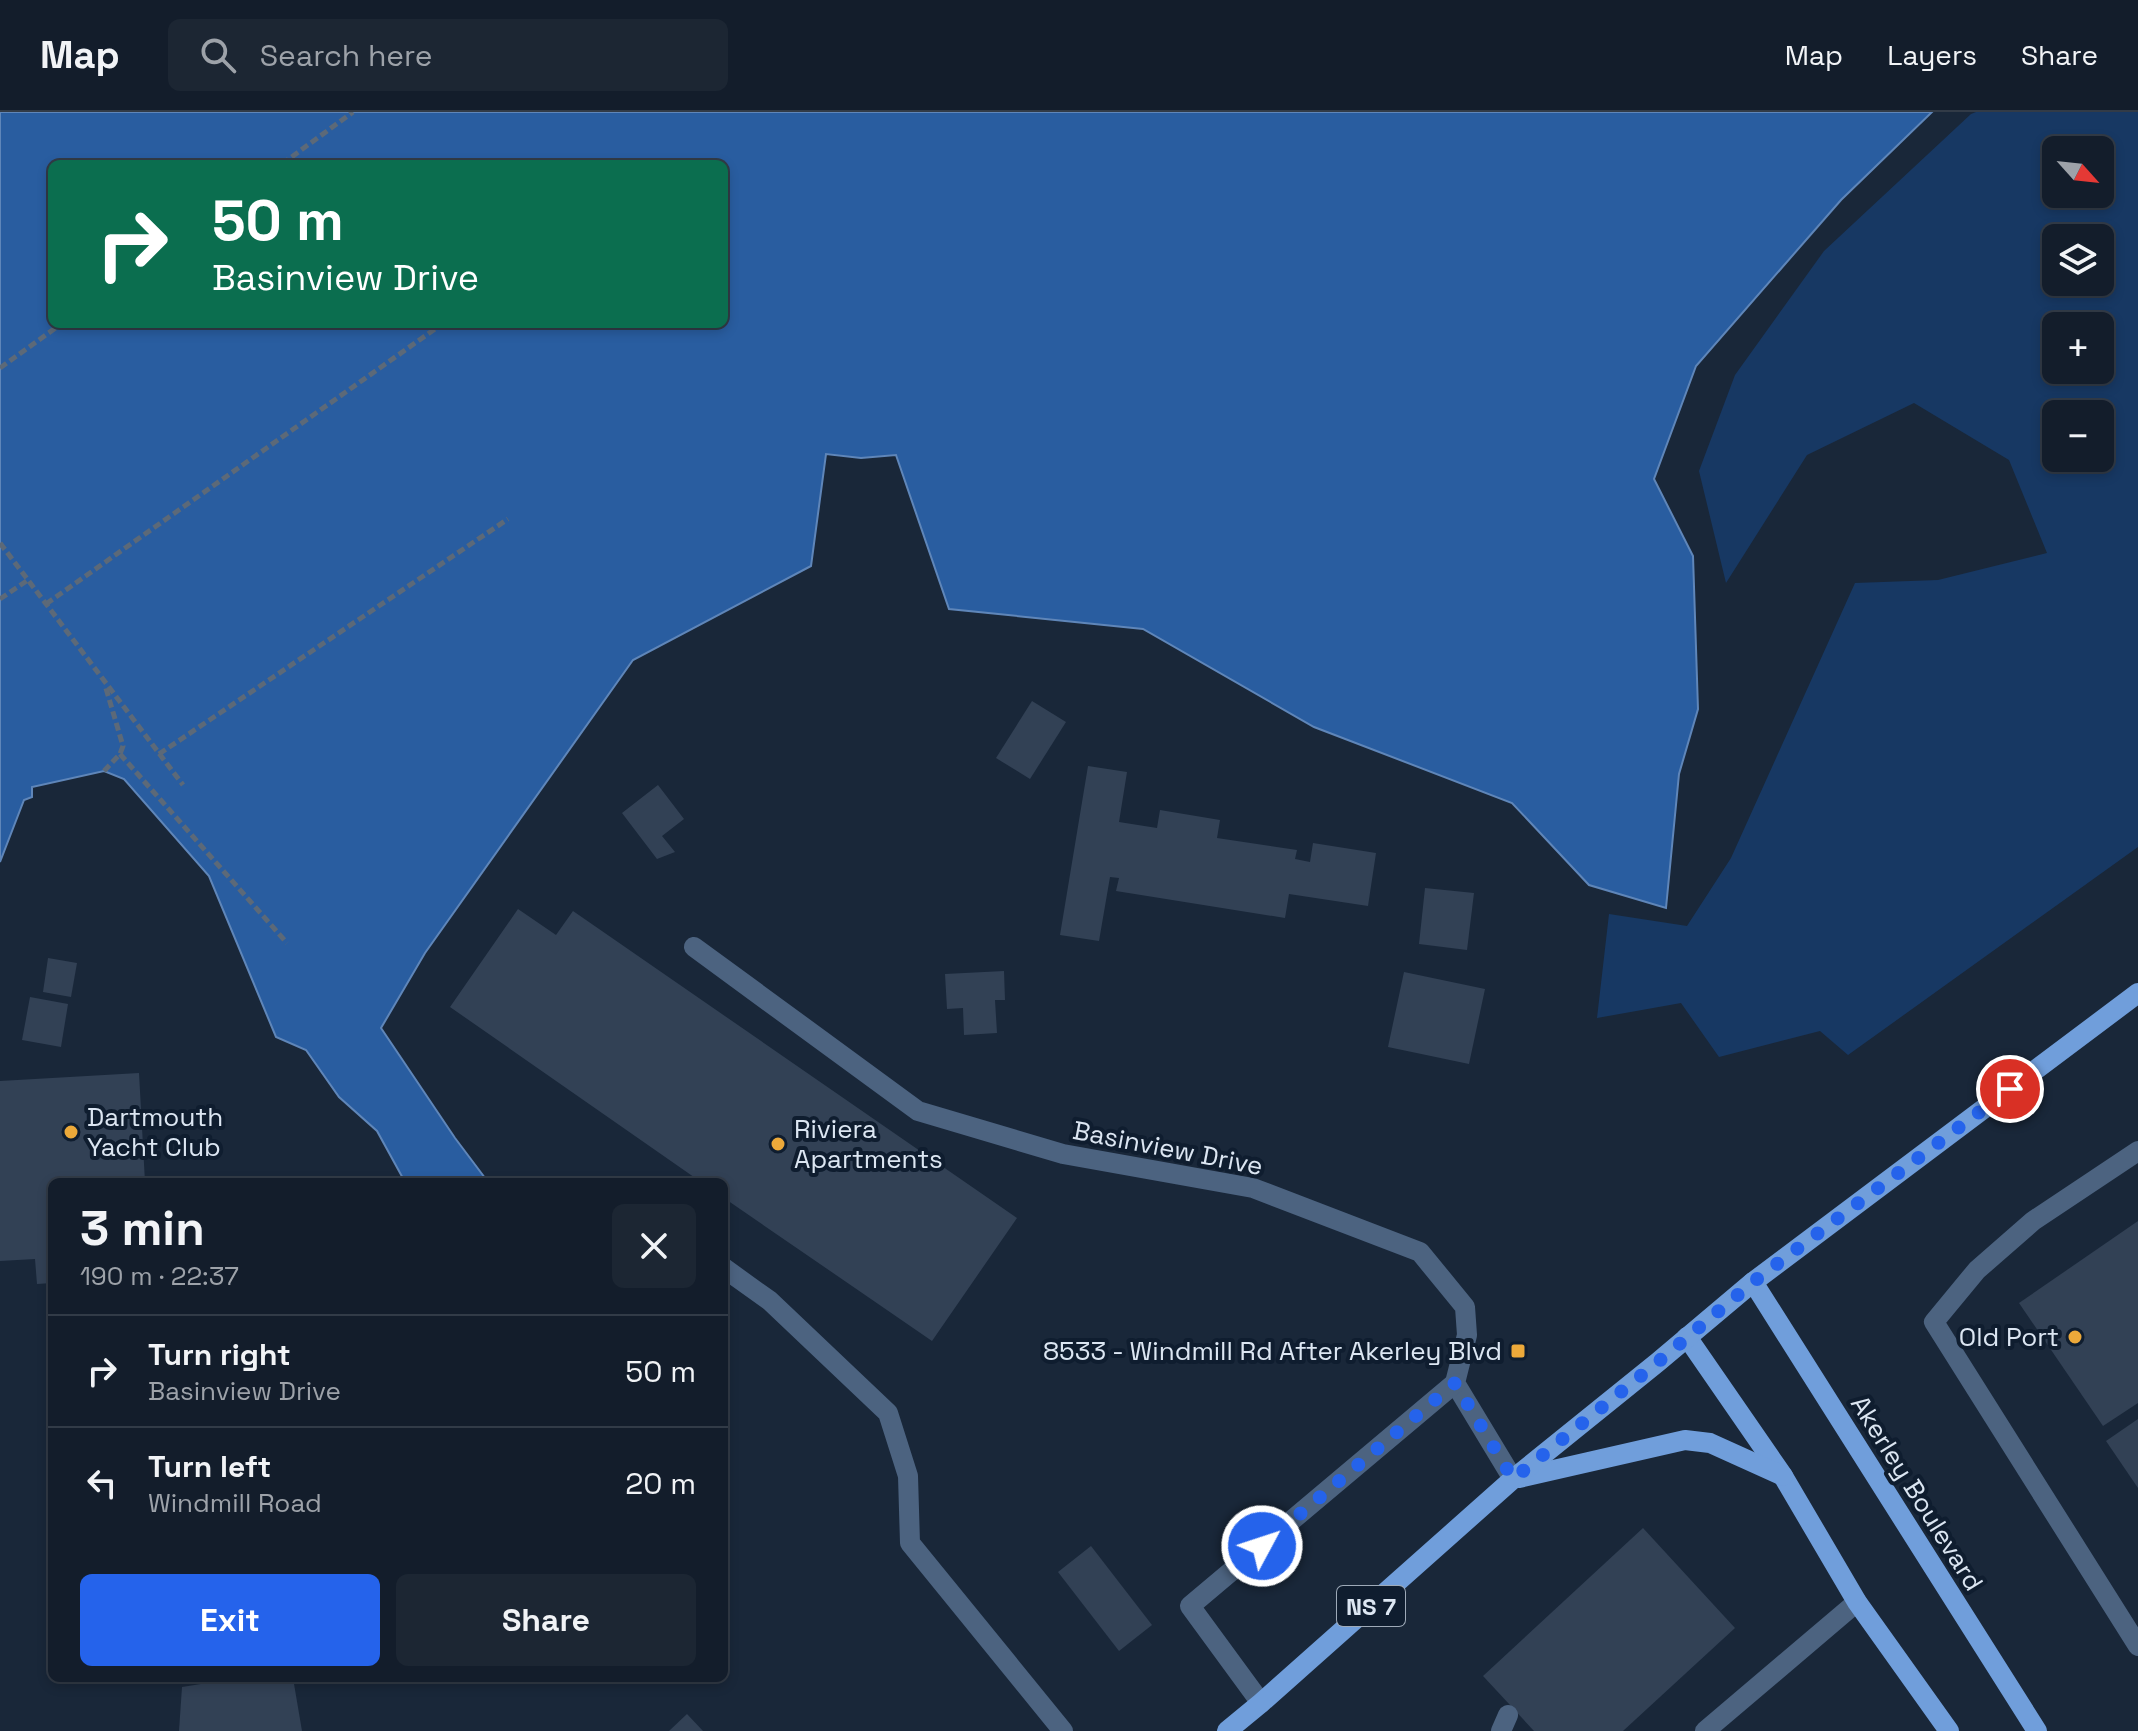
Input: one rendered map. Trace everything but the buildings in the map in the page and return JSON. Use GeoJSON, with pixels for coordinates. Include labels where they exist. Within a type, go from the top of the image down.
{"type":"FeatureCollection","features":[{"type":"Feature","properties":{"kind":"main road","name":"NS 7"},"geometry":{"type":"LineString","coordinates":[[1227,1731],[1513,1479],[1753,1282],[2138,993]]}},
{"type":"Feature","properties":{"kind":"main road","name":"Akerley Boulevard"},"geometry":{"type":"LineString","coordinates":[[1753,1282],[2037,1731]]}},
{"type":"Feature","properties":{"kind":"main road"},"geometry":{"type":"LineString","coordinates":[[1687,1337],[1783,1476],[1857,1602],[1949,1731]]}},
{"type":"Feature","properties":{"kind":"main road"},"geometry":{"type":"LineString","coordinates":[[1513,1479],[1685,1440],[1710,1443],[1783,1476]]}},
{"type":"Feature","properties":{"kind":"street","name":"Basinview Drive"},"geometry":{"type":"LineString","coordinates":[[694,947],[918,1111],[1063,1154],[1253,1188],[1420,1252],[1465,1307],[1467,1335],[1455,1383]]}},
{"type":"Feature","properties":{"kind":"street"},"geometry":{"type":"LineString","coordinates":[[2138,1151],[2033,1221],[1977,1270],[1934,1322],[2138,1646]]}},
{"type":"Feature","properties":{"kind":"street"},"geometry":{"type":"LineString","coordinates":[[728,1271],[770,1301],[888,1413],[908,1476],[910,1543],[1063,1731]]}},
{"type":"Feature","properties":{"kind":"street"},"geometry":{"type":"LineString","coordinates":[[1261,1703],[1190,1606],[1455,1383],[1513,1479]]}},
{"type":"Feature","properties":{"kind":"street"},"geometry":{"type":"LineString","coordinates":[[1705,1731],[1857,1602]]}},
{"type":"Feature","properties":{"kind":"path"},"geometry":{"type":"LineString","coordinates":[[287,160],[353,112]]}},
{"type":"Feature","properties":{"kind":"path"},"geometry":{"type":"LineString","coordinates":[[0,368],[55,328]]}},
{"type":"Feature","properties":{"kind":"path"},"geometry":{"type":"LineString","coordinates":[[46,604],[436,328]]}},
{"type":"Feature","properties":{"kind":"path"},"geometry":{"type":"LineString","coordinates":[[159,754],[508,519]]}},
{"type":"Feature","properties":{"kind":"path"},"geometry":{"type":"LineString","coordinates":[[0,543],[183,785]]}},
{"type":"Feature","properties":{"kind":"path"},"geometry":{"type":"LineString","coordinates":[[0,599],[28,580]]}},
{"type":"Feature","properties":{"kind":"path"},"geometry":{"type":"LineString","coordinates":[[104,681],[123,746],[120,754],[104,771]]}},
{"type":"Feature","properties":{"kind":"path"},"geometry":{"type":"LineString","coordinates":[[120,754],[287,943]]}},
{"type":"Feature","properties":{"kind":"shaded area"},"geometry":{"type":"Polygon","coordinates":[[[0,112],[1932,112],[1841,200],[1696,366],[1654,479],[1693,556],[1698,709],[1679,774],[1666,908],[1589,885],[1512,803],[1314,727],[1143,629],[949,609],[896,455],[861,458],[826,454],[811,566],[633,660],[425,953],[381,1028],[485,1178],[403,1178],[377,1131],[339,1097],[306,1050],[276,1037],[209,876],[124,779],[104,771],[32,787],[32,797],[24,800],[0,862],[0,112]]]}},
{"type":"Feature","properties":{"kind":"shaded area"},"geometry":{"type":"Polygon","coordinates":[[[2138,112],[2138,847],[1848,1055],[1820,1031],[1719,1057],[1681,1003],[1597,1018],[1609,914],[1687,926],[1731,858],[1855,583],[1938,580],[2047,553],[2009,460],[1914,403],[1807,455],[1726,583],[1699,471],[1735,375],[1824,251],[1971,114],[2138,112]]]}},
{"type":"Feature","properties":{"kind":"place","name":"Dartmouth Yacht Club"},"geometry":{"type":"Point","coordinates":[71,1132]}},
{"type":"Feature","properties":{"kind":"place","name":"Riviera Apartments"},"geometry":{"type":"Point","coordinates":[778,1144]}},
{"type":"Feature","properties":{"kind":"place","name":"Old Port"},"geometry":{"type":"Point","coordinates":[2075,1337]}},
{"type":"Feature","properties":{"kind":"place","name":"8533 - Windmill Rd After Akerley Blvd"},"geometry":{"type":"Point","coordinates":[1518,1351]}},
{"type":"Feature","properties":{"kind":"route"},"geometry":{"type":"LineString","coordinates":[[1262,1546],[1455,1383],[1513,1479],[1753,1282],[2010,1089]]}}]}
